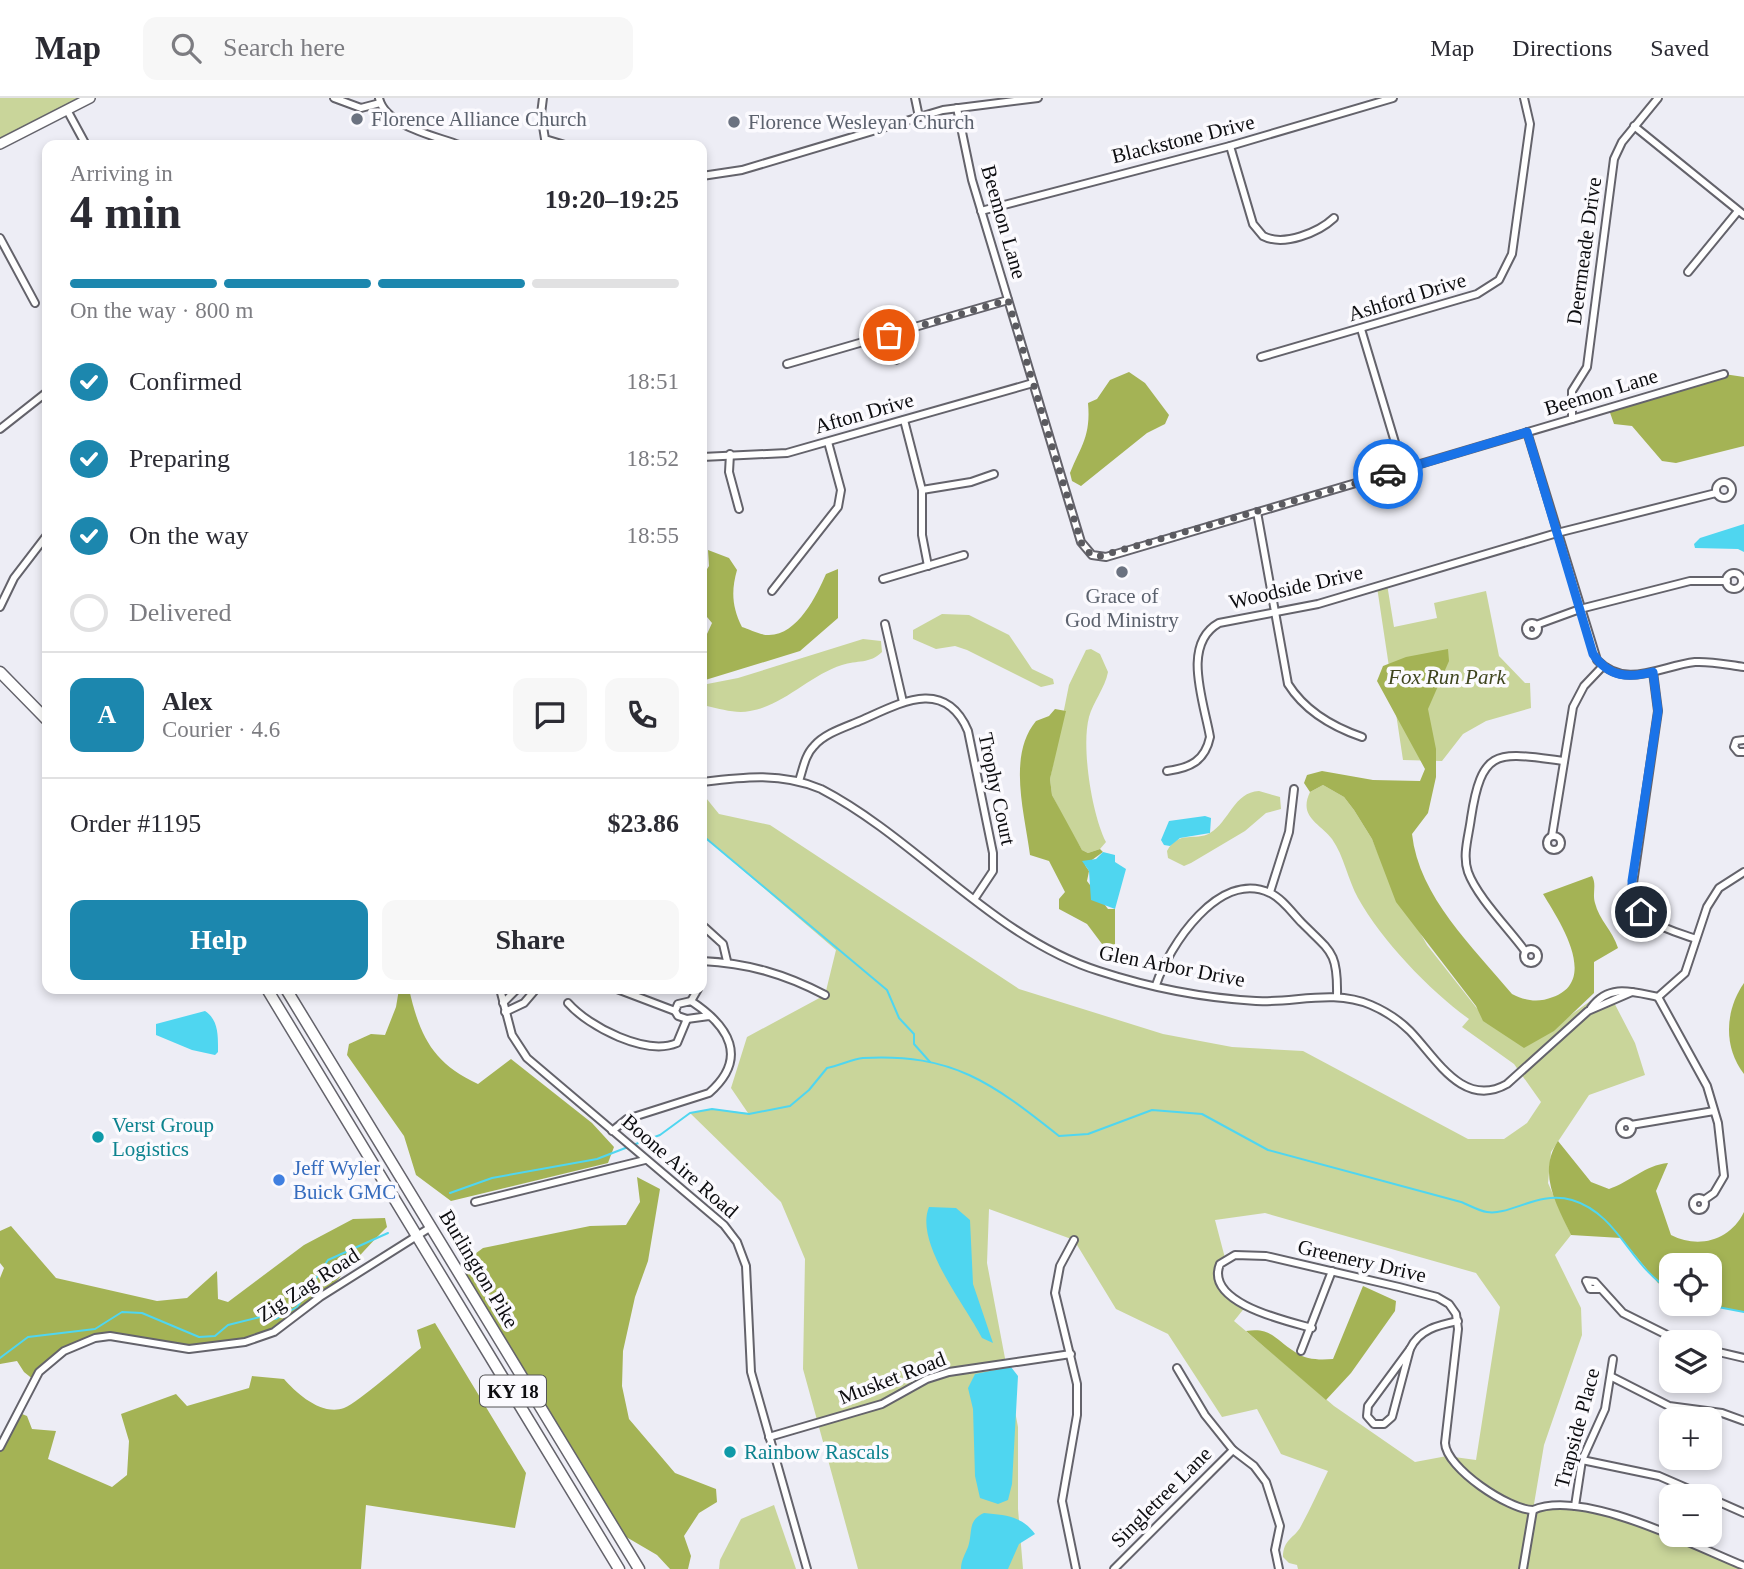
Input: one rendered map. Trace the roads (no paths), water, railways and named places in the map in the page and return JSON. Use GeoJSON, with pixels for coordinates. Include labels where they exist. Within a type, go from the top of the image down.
{"type":"FeatureCollection","features":[{"type":"Feature","properties":{"kind":"main road"},"geometry":{"type":"LineString","coordinates":[[0,144],[90,98]]}},
{"type":"Feature","properties":{"kind":"main road"},"geometry":{"type":"LineString","coordinates":[[0,672],[42,715]]}},
{"type":"Feature","properties":{"kind":"main road","name":"Burlington Pike"},"geometry":{"type":"LineString","coordinates":[[270,994],[619,1569]]}},
{"type":"Feature","properties":{"kind":"main road","name":"Burlington Pike"},"geometry":{"type":"LineString","coordinates":[[289,994],[636,1568]]}},
{"type":"Feature","properties":{"kind":"street"},"geometry":{"type":"LineString","coordinates":[[334,98],[361,108],[379,101],[400,122],[446,140]]}},
{"type":"Feature","properties":{"kind":"street"},"geometry":{"type":"LineString","coordinates":[[543,98],[541,114],[545,139],[548,140]]}},
{"type":"Feature","properties":{"kind":"street"},"geometry":{"type":"LineString","coordinates":[[915,98],[919,117]]}},
{"type":"Feature","properties":{"kind":"street"},"geometry":{"type":"LineString","coordinates":[[707,175],[742,170],[957,108],[1038,98]]}},
{"type":"Feature","properties":{"kind":"street","name":"Blackstone Drive"},"geometry":{"type":"LineString","coordinates":[[981,211],[1230,146],[1393,98]]}},
{"type":"Feature","properties":{"kind":"street","name":"Ashford Drive"},"geometry":{"type":"LineString","coordinates":[[1261,357],[1477,294],[1494,285],[1503,275],[1512,254],[1530,124],[1524,98]]}},
{"type":"Feature","properties":{"kind":"street","name":"Deermeade Drive"},"geometry":{"type":"LineString","coordinates":[[1572,419],[1572,391],[1587,367],[1614,159],[1634,127],[1658,98]]}},
{"type":"Feature","properties":{"kind":"street","name":"Beemon Lane"},"geometry":{"type":"LineString","coordinates":[[957,108],[981,211],[1081,542],[1092,555],[1106,556],[1724,374]]}},
{"type":"Feature","properties":{"kind":"street"},"geometry":{"type":"LineString","coordinates":[[67,110],[83,140]]}},
{"type":"Feature","properties":{"kind":"street"},"geometry":{"type":"LineString","coordinates":[[1634,127],[1741,213],[1688,272]]}},
{"type":"Feature","properties":{"kind":"street"},"geometry":{"type":"LineString","coordinates":[[1230,146],[1253,224],[1263,236],[1284,240],[1325,226],[1334,218]]}},
{"type":"Feature","properties":{"kind":"street"},"geometry":{"type":"LineString","coordinates":[[0,238],[36,303]]}},
{"type":"Feature","properties":{"kind":"street"},"geometry":{"type":"LineString","coordinates":[[787,364],[1008,300]]}},
{"type":"Feature","properties":{"kind":"street"},"geometry":{"type":"LineString","coordinates":[[1361,329],[1403,469]]}},
{"type":"Feature","properties":{"kind":"street"},"geometry":{"type":"LineString","coordinates":[[889,335],[895,360]]}},
{"type":"Feature","properties":{"kind":"street","name":"Afton Drive"},"geometry":{"type":"LineString","coordinates":[[707,456],[774,455],[1033,383]]}},
{"type":"Feature","properties":{"kind":"street"},"geometry":{"type":"LineString","coordinates":[[0,429],[42,396]]}},
{"type":"Feature","properties":{"kind":"street"},"geometry":{"type":"LineString","coordinates":[[904,420],[922,490],[922,535],[928,566]]}},
{"type":"Feature","properties":{"kind":"street"},"geometry":{"type":"LineString","coordinates":[[1527,432],[1593,654],[1603,666],[1628,677],[1702,662],[1744,667]]}},
{"type":"Feature","properties":{"kind":"street"},"geometry":{"type":"LineString","coordinates":[[772,591],[838,507],[841,490],[828,442]]}},
{"type":"Feature","properties":{"kind":"street"},"geometry":{"type":"LineString","coordinates":[[730,454],[729,472],[739,509]]}},
{"type":"Feature","properties":{"kind":"street"},"geometry":{"type":"LineString","coordinates":[[922,490],[971,482],[994,474]]}},
{"type":"Feature","properties":{"kind":"street","name":"Woodside Drive"},"geometry":{"type":"LineString","coordinates":[[1167,771],[1193,765],[1208,746],[1210,737],[1197,657],[1203,637],[1219,623],[1318,604],[1557,533],[1716,493]]}},
{"type":"Feature","properties":{"kind":"street"},"geometry":{"type":"LineString","coordinates":[[1257,512],[1285,678],[1292,690],[1331,725],[1362,737]]}},
{"type":"Feature","properties":{"kind":"street"},"geometry":{"type":"LineString","coordinates":[[0,607],[14,578],[42,542]]}},
{"type":"Feature","properties":{"kind":"street"},"geometry":{"type":"LineString","coordinates":[[883,579],[964,555]]}},
{"type":"Feature","properties":{"kind":"street"},"geometry":{"type":"LineString","coordinates":[[1536,625],[1580,609],[1690,581],[1727,581]]}},
{"type":"Feature","properties":{"kind":"street"},"geometry":{"type":"LineString","coordinates":[[885,624],[903,702]]}},
{"type":"Feature","properties":{"kind":"street"},"geometry":{"type":"LineString","coordinates":[[1552,836],[1573,707],[1584,686],[1603,666]]}},
{"type":"Feature","properties":{"kind":"street"},"geometry":{"type":"LineString","coordinates":[[1653,672],[1658,711],[1632,890],[1637,906],[1646,918],[1696,939]]}},
{"type":"Feature","properties":{"kind":"street","name":"Trophy Court"},"geometry":{"type":"LineString","coordinates":[[799,781],[808,755],[818,741],[903,702],[923,697],[941,701],[957,713],[968,731],[994,858],[990,877],[975,898]]}},
{"type":"Feature","properties":{"kind":"street"},"geometry":{"type":"LineString","coordinates":[[1744,739],[1736,741],[1734,747],[1738,752],[1744,752]]}},
{"type":"Feature","properties":{"kind":"street"},"geometry":{"type":"LineString","coordinates":[[1525,951],[1468,871],[1466,852],[1475,791],[1484,769],[1500,757],[1510,755],[1564,761]]}},
{"type":"Feature","properties":{"kind":"street","name":"Glen Arbor Drive"},"geometry":{"type":"LineString","coordinates":[[707,782],[762,776],[799,781],[840,800],[1062,957],[1099,971],[1156,985],[1256,1001],[1336,996],[1362,1001],[1385,1012],[1410,1031],[1455,1080],[1467,1088],[1484,1091],[1511,1080],[1606,993],[1622,990],[1658,996]]}},
{"type":"Feature","properties":{"kind":"street"},"geometry":{"type":"LineString","coordinates":[[1270,892],[1289,832],[1294,789]]}},
{"type":"Feature","properties":{"kind":"street"},"geometry":{"type":"LineString","coordinates":[[1704,1200],[1720,1185],[1725,1166],[1714,1111],[1707,1086],[1658,996],[1685,973],[1696,939],[1719,888],[1744,873]]}},
{"type":"Feature","properties":{"kind":"street"},"geometry":{"type":"LineString","coordinates":[[1156,985],[1177,939],[1195,917],[1241,889],[1270,892],[1333,955],[1337,967],[1336,996]]}},
{"type":"Feature","properties":{"kind":"street"},"geometry":{"type":"LineString","coordinates":[[707,930],[723,944],[727,961]]}},
{"type":"Feature","properties":{"kind":"street"},"geometry":{"type":"LineString","coordinates":[[707,963],[727,961],[771,970],[825,995]]}},
{"type":"Feature","properties":{"kind":"street","name":"Boone Aire Road"},"geometry":{"type":"LineString","coordinates":[[500,994],[512,1035],[527,1058],[724,1225],[743,1252],[748,1279],[748,1356],[807,1569]]}},
{"type":"Feature","properties":{"kind":"street"},"geometry":{"type":"LineString","coordinates":[[503,1003],[512,994]]}},
{"type":"Feature","properties":{"kind":"street"},"geometry":{"type":"LineString","coordinates":[[505,1013],[524,1003],[532,994]]}},
{"type":"Feature","properties":{"kind":"street"},"geometry":{"type":"LineString","coordinates":[[630,994],[675,1011],[687,1019],[709,1016]]}},
{"type":"Feature","properties":{"kind":"street"},"geometry":{"type":"LineString","coordinates":[[691,1001],[695,994]]}},
{"type":"Feature","properties":{"kind":"street"},"geometry":{"type":"LineString","coordinates":[[612,1132],[627,1119],[709,1093],[719,1084],[730,1064],[731,1047],[727,1033],[691,1001],[678,1003],[675,1011]]}},
{"type":"Feature","properties":{"kind":"street"},"geometry":{"type":"LineString","coordinates":[[568,1003],[596,1027],[628,1040],[666,1047],[677,1043],[687,1019]]}},
{"type":"Feature","properties":{"kind":"street"},"geometry":{"type":"LineString","coordinates":[[1631,1125],[1714,1111]]}},
{"type":"Feature","properties":{"kind":"street"},"geometry":{"type":"LineString","coordinates":[[475,1202],[645,1160]]}},
{"type":"Feature","properties":{"kind":"street","name":"Zig Zag Road"},"geometry":{"type":"LineString","coordinates":[[1,1443],[39,1372],[79,1344],[110,1336],[189,1349],[245,1342],[274,1332],[320,1297],[431,1227]]}},
{"type":"Feature","properties":{"kind":"street"},"geometry":{"type":"LineString","coordinates":[[1074,1240],[1060,1266],[1055,1293],[1077,1384],[1077,1415],[1062,1501],[1076,1569]]}},
{"type":"Feature","properties":{"kind":"street","name":"Greenery Drive"},"geometry":{"type":"LineString","coordinates":[[1312,1328],[1246,1306],[1221,1286],[1218,1268],[1229,1256],[1251,1254],[1332,1271],[1437,1297],[1453,1309],[1458,1321]]}},
{"type":"Feature","properties":{"kind":"street"},"geometry":{"type":"LineString","coordinates":[[1301,1351],[1332,1271]]}},
{"type":"Feature","properties":{"kind":"street"},"geometry":{"type":"LineString","coordinates":[[1601,1289],[1623,1313],[1659,1331]]}},
{"type":"Feature","properties":{"kind":"street"},"geometry":{"type":"LineString","coordinates":[[1410,1349],[1392,1417],[1384,1424],[1374,1423],[1367,1416],[1368,1406],[1415,1340],[1428,1329],[1458,1321],[1445,1443],[1447,1456],[1455,1466],[1506,1503],[1533,1510],[1547,1504],[1611,1513],[1744,1566]]}},
{"type":"Feature","properties":{"kind":"street"},"geometry":{"type":"LineString","coordinates":[[1722,1352],[1744,1357]]}},
{"type":"Feature","properties":{"kind":"street","name":"Musket Road"},"geometry":{"type":"LineString","coordinates":[[769,1437],[882,1404],[927,1379],[948,1372],[1071,1354]]}},
{"type":"Feature","properties":{"kind":"street","name":"Trapside Place"},"geometry":{"type":"LineString","coordinates":[[1575,1506],[1582,1460],[1605,1409],[1613,1359]]}},
{"type":"Feature","properties":{"kind":"street"},"geometry":{"type":"LineString","coordinates":[[1177,1368],[1197,1405],[1233,1450],[1254,1466],[1273,1497],[1280,1526],[1275,1550],[1279,1569]]}},
{"type":"Feature","properties":{"kind":"street"},"geometry":{"type":"LineString","coordinates":[[1612,1377],[1669,1406],[1722,1413],[1744,1421]]}},
{"type":"Feature","properties":{"kind":"street","name":"Singletree Lane"},"geometry":{"type":"LineString","coordinates":[[1114,1569],[1233,1450]]}},
{"type":"Feature","properties":{"kind":"street"},"geometry":{"type":"LineString","coordinates":[[1582,1460],[1659,1476],[1677,1484]]}},
{"type":"Feature","properties":{"kind":"street"},"geometry":{"type":"LineString","coordinates":[[1722,1504],[1744,1513]]}},
{"type":"Feature","properties":{"kind":"street"},"geometry":{"type":"LineString","coordinates":[[1523,1569],[1533,1510]]}},
{"type":"Feature","properties":{"kind":"water"},"geometry":{"type":"Polygon","coordinates":[[[1744,524],[1744,552],[1738,549],[1695,548],[1694,544],[1700,538],[1744,524]]]}},
{"type":"Feature","properties":{"kind":"water"},"geometry":{"type":"Polygon","coordinates":[[[1205,816],[1211,818],[1210,833],[1180,838],[1170,846],[1164,845],[1161,840],[1169,821],[1205,816]]]}},
{"type":"Feature","properties":{"kind":"water"},"geometry":{"type":"Polygon","coordinates":[[[1103,852],[1115,855],[1115,862],[1126,869],[1115,909],[1091,900],[1089,871],[1082,861],[1096,859],[1103,852]]]}},
{"type":"Feature","properties":{"kind":"water"},"geometry":{"type":"Polygon","coordinates":[[[205,1011],[213,1019],[217,1029],[218,1052],[215,1055],[192,1050],[156,1035],[156,1024],[205,1011]]]}},
{"type":"Feature","properties":{"kind":"water"},"geometry":{"type":"Polygon","coordinates":[[[929,1207],[956,1208],[970,1220],[973,1284],[993,1343],[982,1338],[935,1256],[926,1222],[929,1207]]]}},
{"type":"Feature","properties":{"kind":"water"},"geometry":{"type":"Polygon","coordinates":[[[1011,1367],[1018,1376],[1012,1484],[1008,1500],[998,1504],[980,1498],[975,1476],[973,1409],[968,1388],[975,1374],[1011,1367]]]}},
{"type":"Feature","properties":{"kind":"water"},"geometry":{"type":"Polygon","coordinates":[[[984,1513],[1019,1520],[1035,1534],[1019,1544],[1008,1569],[961,1569],[973,1523],[984,1513]]]}},
{"type":"Feature","properties":{"kind":"waterway"},"geometry":{"type":"LineString","coordinates":[[707,839],[887,990],[899,1018],[914,1034],[914,1044],[930,1062]]}},
{"type":"Feature","properties":{"kind":"waterway"},"geometry":{"type":"LineString","coordinates":[[633,1145],[660,1135],[690,1113],[712,1109],[749,1114],[790,1106],[809,1090],[827,1068],[854,1060],[895,1058],[922,1061],[970,1075],[1013,1101],[1059,1136],[1088,1134],[1152,1110],[1202,1114],[1268,1150],[1461,1202],[1484,1211],[1496,1212],[1548,1198],[1572,1200],[1602,1217],[1645,1269],[1659,1281]]}},
{"type":"Feature","properties":{"kind":"waterway"},"geometry":{"type":"LineString","coordinates":[[450,1193],[492,1178],[597,1159],[628,1147]]}},
{"type":"Feature","properties":{"kind":"waterway"},"geometry":{"type":"LineString","coordinates":[[0,1358],[28,1337],[95,1329],[122,1312],[142,1313],[199,1337],[215,1336],[228,1325],[264,1316],[276,1319],[297,1307],[328,1260],[388,1233]]}},
{"type":"Feature","properties":{"kind":"waterway"},"geometry":{"type":"LineString","coordinates":[[1722,1308],[1744,1312]]}},
{"type":"Feature","properties":{"kind":"place","name":"Florence Alliance Church"},"geometry":{"type":"Point","coordinates":[357,119]}},
{"type":"Feature","properties":{"kind":"place","name":"Florence Wesleyan Church"},"geometry":{"type":"Point","coordinates":[734,122]}},
{"type":"Feature","properties":{"kind":"place","name":"Grace of God Ministry"},"geometry":{"type":"Point","coordinates":[1122,572]}},
{"type":"Feature","properties":{"kind":"place","name":"Verst Group Logistics"},"geometry":{"type":"Point","coordinates":[98,1137]}},
{"type":"Feature","properties":{"kind":"place","name":"Jeff Wyler Buick GMC"},"geometry":{"type":"Point","coordinates":[279,1180]}},
{"type":"Feature","properties":{"kind":"place","name":"Rainbow Rascals"},"geometry":{"type":"Point","coordinates":[730,1452]}},
{"type":"Feature","properties":{"kind":"park label","name":"Fox Run Park"},"geometry":{"type":"Point","coordinates":[1447,677]}}]}
